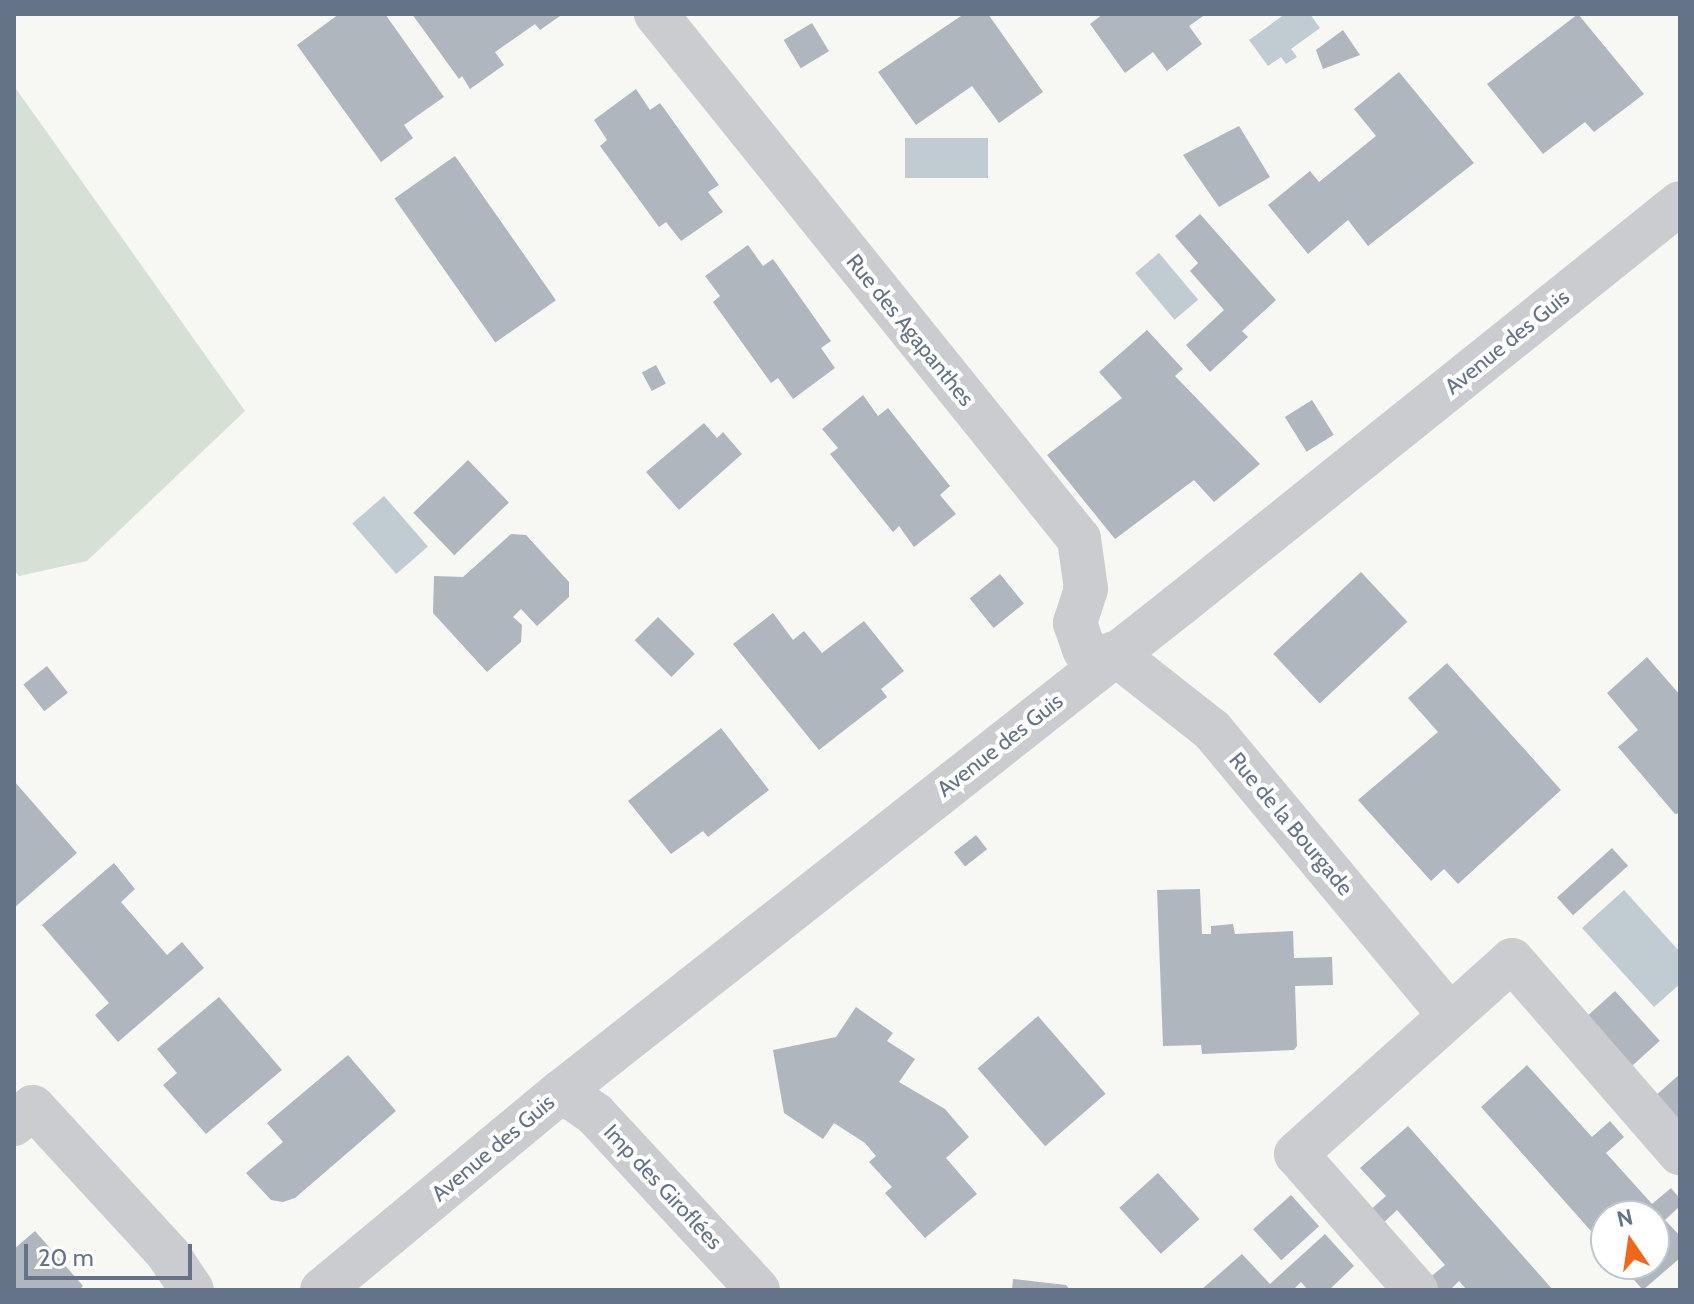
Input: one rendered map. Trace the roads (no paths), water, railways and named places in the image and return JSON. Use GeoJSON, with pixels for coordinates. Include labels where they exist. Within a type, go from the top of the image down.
{"type":"FeatureCollection","features":[{"type":"Feature","properties":{"kind":"street","name":"Rue des Agapanthes"},"geometry":{"type":"LineString","coordinates":[[656,14],[1079,539],[1086,589],[1075,623],[1084,649],[1107,660]]}},
{"type":"Feature","properties":{"kind":"street","name":"Avenue des Guis"},"geometry":{"type":"LineString","coordinates":[[322,1290],[562,1091],[1179,605],[1680,203]]}},
{"type":"Feature","properties":{"kind":"street","name":"Rue de la Bourgade"},"geometry":{"type":"LineString","coordinates":[[1107,660],[1212,730],[1449,1014]]}},
{"type":"Feature","properties":{"kind":"street"},"geometry":{"type":"LineString","coordinates":[[1416,1290],[1296,1154],[1512,960],[1680,1153]]}},
{"type":"Feature","properties":{"kind":"street","name":"Imp des Giroflées"},"geometry":{"type":"LineString","coordinates":[[562,1091],[595,1114],[758,1290]]}},
{"type":"Feature","properties":{"kind":"street"},"geometry":{"type":"LineString","coordinates":[[14,1124],[33,1107],[168,1254],[192,1290]]}}]}
